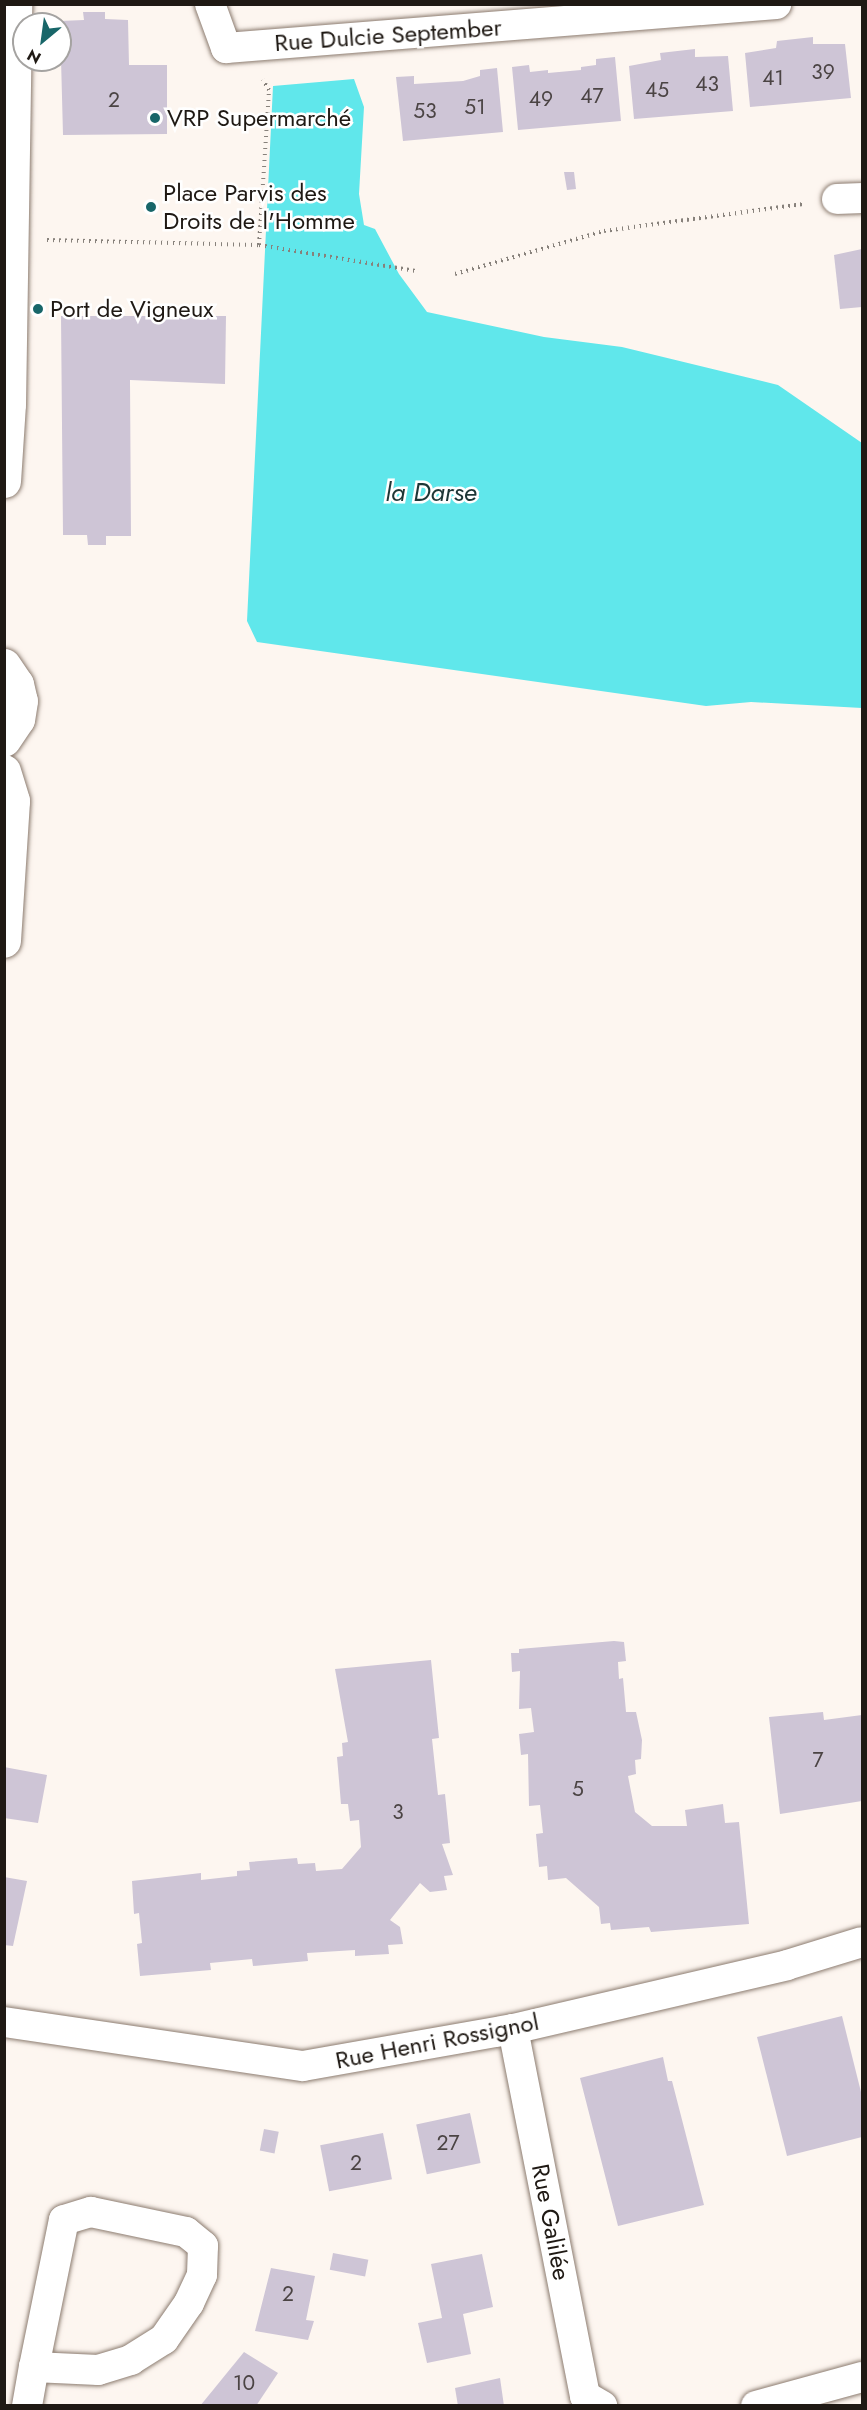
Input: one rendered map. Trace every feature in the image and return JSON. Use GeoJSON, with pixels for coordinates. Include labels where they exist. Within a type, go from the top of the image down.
{"type":"FeatureCollection","features":[{"type":"Feature","properties":{"kind":"street"},"geometry":{"type":"LineString","coordinates":[[4,481],[15,4]]}},
{"type":"Feature","properties":{"kind":"street","name":"Rue Dulcie September"},"geometry":{"type":"LineString","coordinates":[[210,4],[226,48],[776,4]]}},
{"type":"Feature","properties":{"kind":"street"},"geometry":{"type":"LineString","coordinates":[[4,665],[17,684],[21,701],[18,719],[4,740]]}},
{"type":"Feature","properties":{"kind":"street"},"geometry":{"type":"LineString","coordinates":[[4,771],[13,801],[4,940]]}},
{"type":"Feature","properties":{"kind":"street","name":"Rue Henri Rossignol"},"geometry":{"type":"LineString","coordinates":[[4,2022],[303,2066],[513,2029],[787,1965],[862,1942]]}},
{"type":"Feature","properties":{"kind":"street","name":"Rue Galilée"},"geometry":{"type":"LineString","coordinates":[[513,2029],[585,2396],[602,2406]]}},
{"type":"Feature","properties":{"kind":"street"},"geometry":{"type":"LineString","coordinates":[[27,2406],[34,2367],[64,2220],[91,2212],[186,2232],[203,2246],[202,2275],[189,2303],[164,2339],[131,2360],[98,2370],[34,2367]]}},
{"type":"Feature","properties":{"kind":"street"},"geometry":{"type":"LineString","coordinates":[[756,2406],[862,2377]]}},
{"type":"Feature","properties":{"kind":"path"},"geometry":{"type":"LineString","coordinates":[[259,245],[269,90],[264,81]]}},
{"type":"Feature","properties":{"kind":"path"},"geometry":{"type":"LineString","coordinates":[[455,274],[604,231],[850,198]]}},
{"type":"Feature","properties":{"kind":"path"},"geometry":{"type":"LineString","coordinates":[[11,239],[259,245],[416,272]]}},
{"type":"Feature","properties":{"kind":"water","name":"la Darse"},"geometry":{"type":"Polygon","coordinates":[[[354,79],[364,107],[359,194],[364,225],[375,229],[399,274],[427,312],[544,337],[622,347],[778,385],[862,443],[862,708],[751,702],[706,706],[257,642],[247,621],[273,86],[354,79]]]}},
{"type":"Feature","properties":{"kind":"building"},"geometry":{"type":"Polygon","coordinates":[[[83,12],[105,12],[105,19],[128,20],[129,65],[167,65],[167,134],[63,135],[61,72],[72,72],[72,20],[84,20],[83,12]]]}},
{"type":"Feature","properties":{"kind":"building"},"geometry":{"type":"Polygon","coordinates":[[[813,37],[813,44],[845,44],[851,98],[750,107],[745,53],[776,48],[777,41],[813,37]]]}},
{"type":"Feature","properties":{"kind":"building"},"geometry":{"type":"Polygon","coordinates":[[[695,49],[695,57],[728,56],[733,111],[634,119],[629,66],[661,60],[660,53],[695,49]]]}},
{"type":"Feature","properties":{"kind":"building"},"geometry":{"type":"Polygon","coordinates":[[[615,57],[621,121],[518,130],[512,67],[529,65],[530,72],[548,70],[548,73],[581,70],[581,67],[596,65],[596,59],[615,57]]]}},
{"type":"Feature","properties":{"kind":"building"},"geometry":{"type":"Polygon","coordinates":[[[497,68],[503,132],[403,141],[396,77],[414,76],[414,84],[463,81],[480,76],[480,70],[497,68]]]}},
{"type":"Feature","properties":{"kind":"building"},"geometry":{"type":"Polygon","coordinates":[[[564,172],[574,172],[576,189],[567,190],[564,172]]]}},
{"type":"Feature","properties":{"kind":"building"},"geometry":{"type":"Polygon","coordinates":[[[862,249],[862,307],[840,309],[834,255],[862,249]]]}},
{"type":"Feature","properties":{"kind":"building"},"geometry":{"type":"Polygon","coordinates":[[[61,316],[226,316],[225,384],[130,380],[131,536],[106,536],[106,545],[88,545],[87,535],[63,535],[61,316]]]}},
{"type":"Feature","properties":{"kind":"building"},"geometry":{"type":"Polygon","coordinates":[[[624,1642],[626,1661],[618,1662],[619,1679],[623,1678],[626,1712],[636,1712],[642,1740],[641,1759],[635,1760],[636,1774],[628,1776],[635,1812],[652,1826],[687,1826],[685,1810],[723,1804],[725,1823],[739,1822],[749,1924],[651,1932],[649,1927],[611,1930],[610,1923],[601,1924],[599,1907],[566,1878],[548,1880],[547,1866],[539,1867],[536,1834],[543,1833],[540,1805],[529,1806],[528,1754],[521,1755],[519,1734],[534,1732],[531,1708],[519,1709],[520,1671],[512,1672],[511,1653],[519,1653],[519,1649],[624,1642]]]}},
{"type":"Feature","properties":{"kind":"building"},"geometry":{"type":"Polygon","coordinates":[[[431,1660],[439,1738],[432,1739],[438,1795],[445,1794],[450,1843],[442,1844],[453,1875],[444,1876],[447,1890],[430,1892],[420,1883],[390,1920],[400,1927],[403,1944],[388,1945],[389,1954],[355,1956],[355,1950],[307,1953],[308,1961],[253,1966],[252,1959],[210,1963],[211,1970],[140,1976],[137,1944],[142,1943],[139,1913],[134,1914],[132,1881],[201,1873],[201,1880],[237,1876],[237,1871],[250,1870],[249,1862],[297,1858],[298,1864],[315,1863],[316,1871],[342,1869],[361,1847],[359,1820],[350,1821],[348,1804],[341,1804],[337,1757],[343,1756],[342,1743],[348,1742],[335,1669],[431,1660]]]}},
{"type":"Feature","properties":{"kind":"building"},"geometry":{"type":"Polygon","coordinates":[[[823,1712],[824,1720],[862,1715],[862,1801],[780,1814],[769,1717],[823,1712]]]}},
{"type":"Feature","properties":{"kind":"building"},"geometry":{"type":"Polygon","coordinates":[[[4,1767],[47,1775],[38,1823],[4,1818],[4,1767]]]}},
{"type":"Feature","properties":{"kind":"building"},"geometry":{"type":"Polygon","coordinates":[[[4,1877],[27,1881],[13,1946],[4,1945],[4,1877]]]}},
{"type":"Feature","properties":{"kind":"building"},"geometry":{"type":"Polygon","coordinates":[[[842,2016],[862,2096],[862,2137],[787,2156],[757,2037],[842,2016]]]}},
{"type":"Feature","properties":{"kind":"building"},"geometry":{"type":"Polygon","coordinates":[[[663,2057],[668,2081],[672,2081],[704,2205],[618,2226],[580,2078],[663,2057]]]}},
{"type":"Feature","properties":{"kind":"building"},"geometry":{"type":"Polygon","coordinates":[[[470,2113],[481,2163],[427,2174],[416,2124],[470,2113]]]}},
{"type":"Feature","properties":{"kind":"building"},"geometry":{"type":"Polygon","coordinates":[[[264,2129],[279,2132],[275,2153],[260,2151],[264,2129]]]}},
{"type":"Feature","properties":{"kind":"building"},"geometry":{"type":"Polygon","coordinates":[[[383,2133],[392,2179],[329,2191],[320,2145],[383,2133]]]}},
{"type":"Feature","properties":{"kind":"building"},"geometry":{"type":"Polygon","coordinates":[[[333,2253],[368,2260],[365,2277],[330,2270],[333,2253]]]}},
{"type":"Feature","properties":{"kind":"building"},"geometry":{"type":"Polygon","coordinates":[[[482,2254],[493,2307],[463,2314],[471,2354],[427,2363],[418,2323],[442,2318],[431,2264],[482,2254]]]}},
{"type":"Feature","properties":{"kind":"building"},"geometry":{"type":"Polygon","coordinates":[[[271,2268],[315,2276],[306,2320],[314,2321],[308,2340],[255,2331],[271,2268]]]}},
{"type":"Feature","properties":{"kind":"building"},"geometry":{"type":"Polygon","coordinates":[[[244,2352],[278,2373],[256,2406],[200,2406],[244,2352]]]}},
{"type":"Feature","properties":{"kind":"building"},"geometry":{"type":"Polygon","coordinates":[[[500,2378],[504,2406],[458,2406],[455,2388],[500,2378]]]}},
{"type":"Feature","properties":{"kind":"place","name":"VRP Supermarché"},"geometry":{"type":"Point","coordinates":[155,118]}},
{"type":"Feature","properties":{"kind":"place","name":"Place Parvis des Droits de l'Homme"},"geometry":{"type":"Point","coordinates":[151,207]}},
{"type":"Feature","properties":{"kind":"place","name":"Port de Vigneux"},"geometry":{"type":"Point","coordinates":[38,309]}}]}
